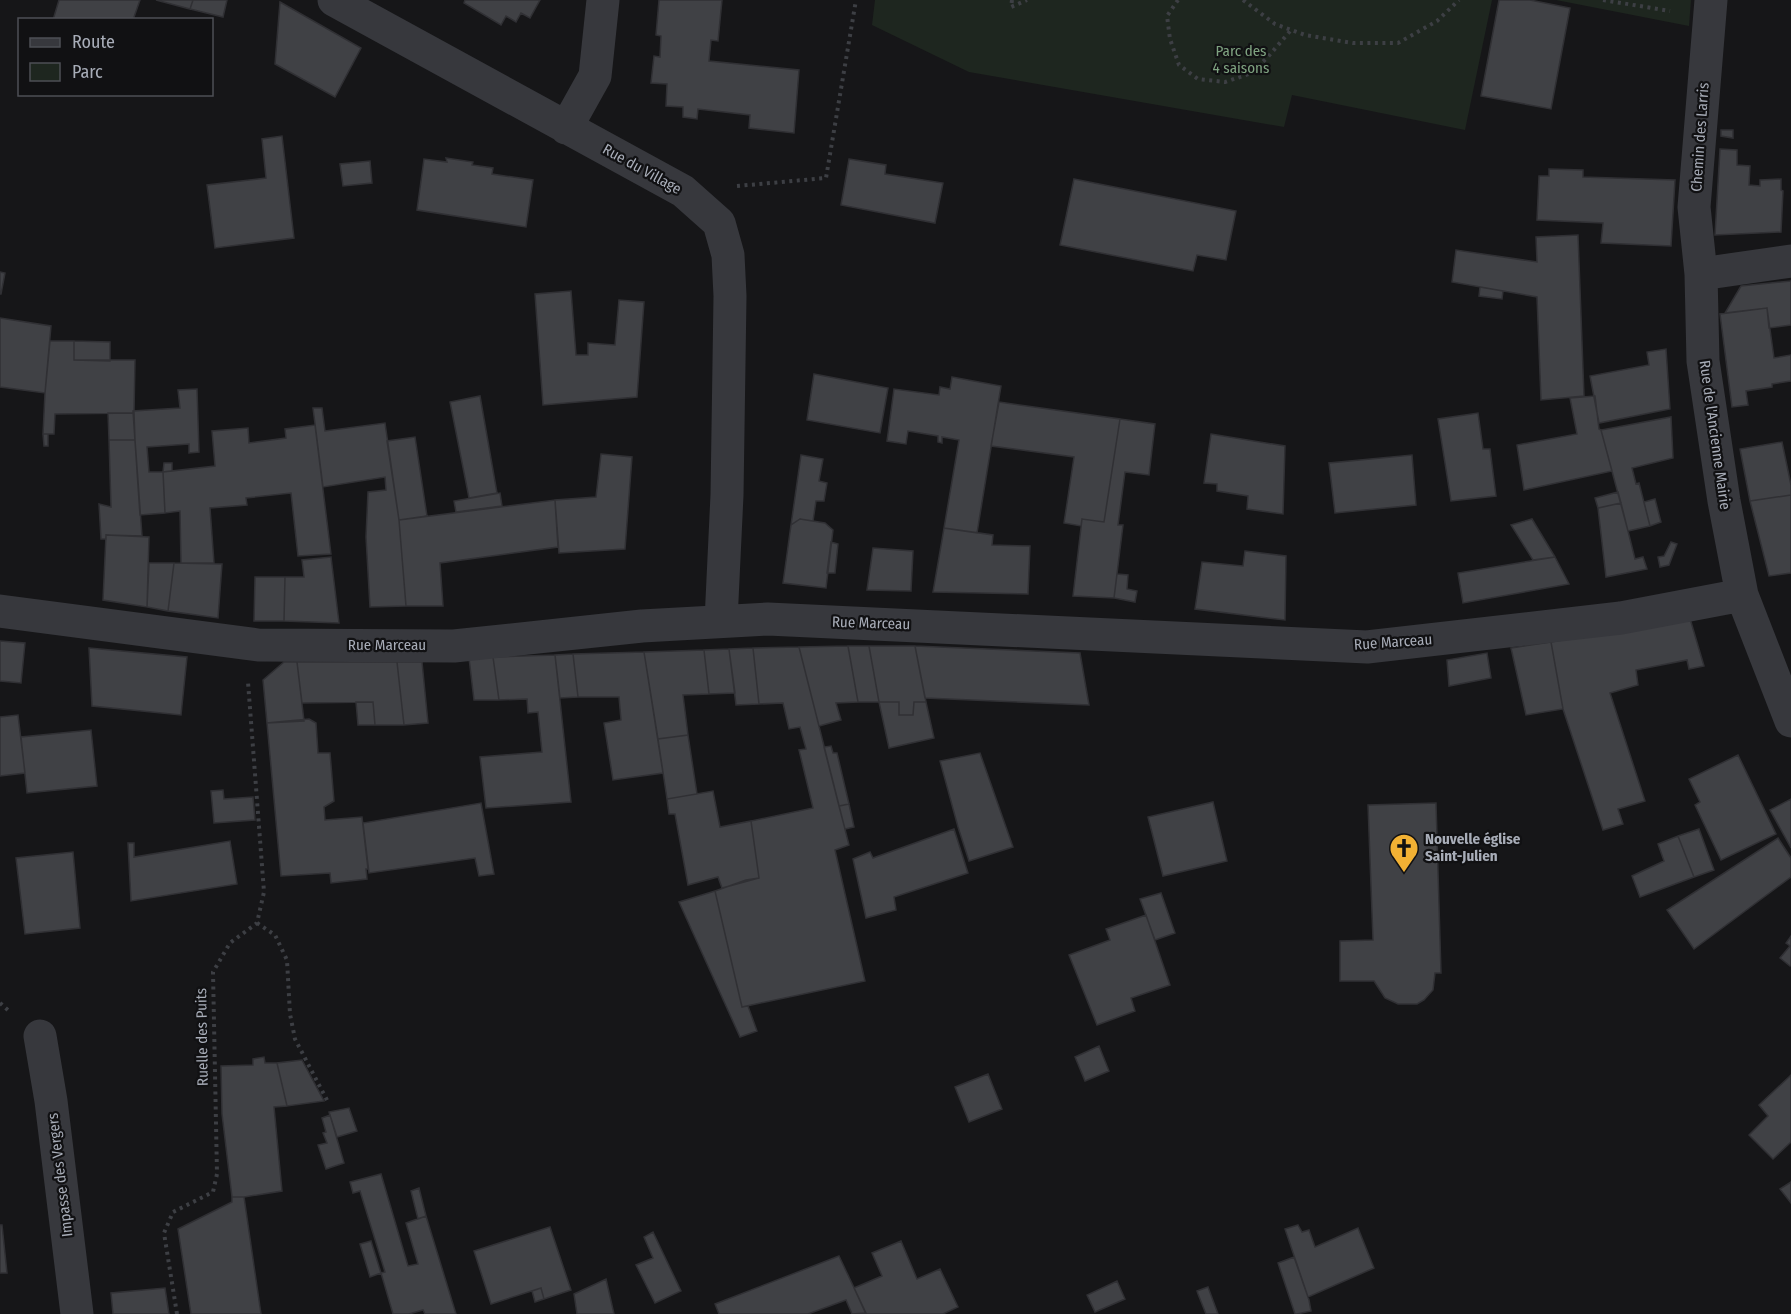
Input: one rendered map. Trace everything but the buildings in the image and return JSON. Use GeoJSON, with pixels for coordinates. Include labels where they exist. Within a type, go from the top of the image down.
{"type":"FeatureCollection","features":[{"type":"Feature","properties":{"kind":"street","name":"Rue du Village"},"geometry":{"type":"LineString","coordinates":[[334,0],[683,191],[719,223],[728,255],[730,296],[728,471],[721,621]]}},
{"type":"Feature","properties":{"kind":"street"},"geometry":{"type":"LineString","coordinates":[[566,128],[595,76],[603,0]]}},
{"type":"Feature","properties":{"kind":"street","name":"Chemin des Larris"},"geometry":{"type":"LineString","coordinates":[[1701,274],[1694,207],[1710,9]]}},
{"type":"Feature","properties":{"kind":"street"},"geometry":{"type":"LineString","coordinates":[[1701,274],[1791,261]]}},
{"type":"Feature","properties":{"kind":"street","name":"Rue de l'Ancienne Mairie"},"geometry":{"type":"LineString","coordinates":[[1701,274],[1703,361],[1742,595],[1791,722]]}},
{"type":"Feature","properties":{"kind":"street","name":"Rue Marceau"},"geometry":{"type":"LineString","coordinates":[[0,611],[245,643],[454,646],[642,626],[768,619],[1367,647],[1621,618],[1742,595]]}},
{"type":"Feature","properties":{"kind":"street","name":"Impasse des Vergers"},"geometry":{"type":"LineString","coordinates":[[40,1036],[51,1101],[78,1314]]}},
{"type":"Feature","properties":{"kind":"path"},"geometry":{"type":"LineString","coordinates":[[683,191],[826,178],[856,0]]}},
{"type":"Feature","properties":{"kind":"path"},"geometry":{"type":"LineString","coordinates":[[1012,0],[1011,7],[1027,0]]}},
{"type":"Feature","properties":{"kind":"path"},"geometry":{"type":"LineString","coordinates":[[1178,0],[1167,16],[1170,39],[1179,65],[1198,79],[1224,82],[1249,74],[1267,58],[1291,30]]}},
{"type":"Feature","properties":{"kind":"path"},"geometry":{"type":"LineString","coordinates":[[1244,0],[1275,24],[1305,35],[1353,43],[1398,43],[1437,21],[1459,0]]}},
{"type":"Feature","properties":{"kind":"path"},"geometry":{"type":"LineString","coordinates":[[1603,0],[1710,9]]}},
{"type":"Feature","properties":{"kind":"path"},"geometry":{"type":"LineString","coordinates":[[245,643],[264,892],[257,923],[275,935],[287,960],[294,1039],[329,1104]]}},
{"type":"Feature","properties":{"kind":"path","name":"Ruelle des Puits"},"geometry":{"type":"LineString","coordinates":[[177,1314],[164,1233],[173,1212],[213,1192],[217,1174],[213,972],[230,943],[257,923]]}},
{"type":"Feature","properties":{"kind":"green space","name":"Parc des 4 saisons"},"geometry":{"type":"Polygon","coordinates":[[[875,0],[1492,0],[1465,130],[1292,95],[1284,127],[969,72],[872,25],[875,0]]]}},
{"type":"Feature","properties":{"kind":"green space"},"geometry":{"type":"Polygon","coordinates":[[[1556,0],[1691,0],[1689,26],[1556,0]]]}},
{"type":"Feature","properties":{"kind":"place","name":"Nouvelle église Saint-Julien"},"geometry":{"type":"Point","coordinates":[1404,874]}}]}
